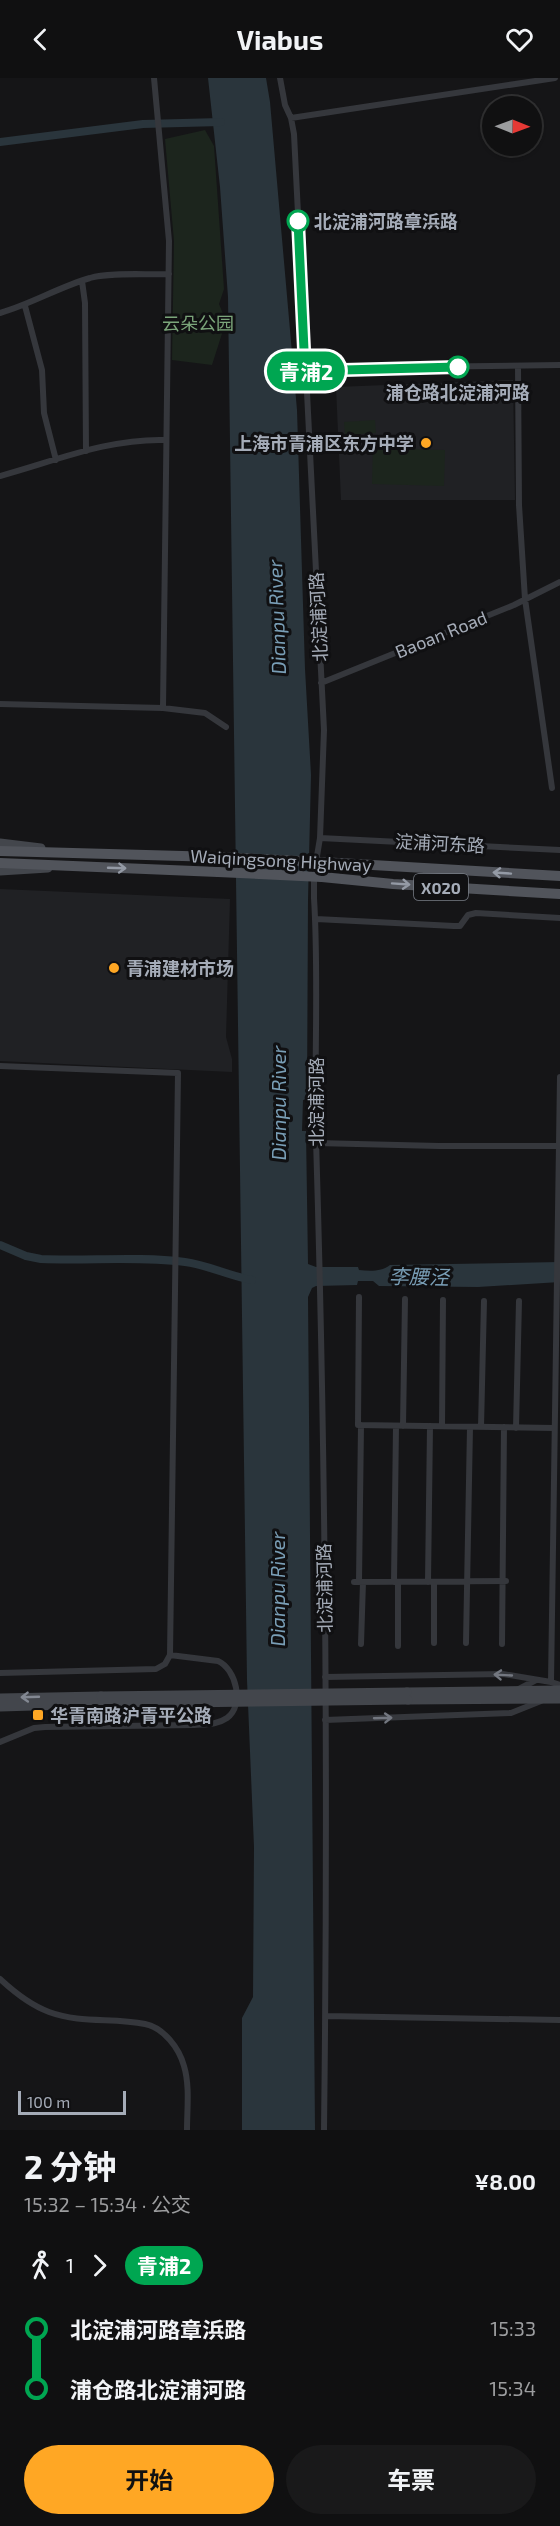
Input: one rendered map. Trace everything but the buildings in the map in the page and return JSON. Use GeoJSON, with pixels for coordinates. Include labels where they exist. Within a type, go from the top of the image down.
{"type":"FeatureCollection","features":[{"type":"Feature","properties":{"kind":"main road"},"geometry":{"type":"LineString","coordinates":[[0,843],[64,853]]}},
{"type":"Feature","properties":{"kind":"main road","name":"Waiqingsong Highway"},"geometry":{"type":"LineString","coordinates":[[0,851],[219,857],[560,876]]}},
{"type":"Feature","properties":{"kind":"main road","name":"Waiqingsong Highway"},"geometry":{"type":"LineString","coordinates":[[0,863],[322,877],[393,884],[560,894]]}},
{"type":"Feature","properties":{"kind":"main road"},"geometry":{"type":"LineString","coordinates":[[0,872],[58,866]]}},
{"type":"Feature","properties":{"kind":"main road"},"geometry":{"type":"LineString","coordinates":[[407,1696],[560,1690]]}},
{"type":"Feature","properties":{"kind":"main road"},"geometry":{"type":"LineString","coordinates":[[0,1698],[102,1700],[407,1696],[560,1699]]}},
{"type":"Feature","properties":{"kind":"main road"},"geometry":{"type":"LineString","coordinates":[[0,1707],[102,1700]]}},
{"type":"Feature","properties":{"kind":"street"},"geometry":{"type":"LineString","coordinates":[[154,78],[169,241],[163,708]]}},
{"type":"Feature","properties":{"kind":"street","name":"北淀浦河路"},"geometry":{"type":"LineString","coordinates":[[280,78],[294,134],[324,730],[320,838],[314,874],[325,1677],[324,2130]]}},
{"type":"Feature","properties":{"kind":"street"},"geometry":{"type":"LineString","coordinates":[[291,118],[555,78]]}},
{"type":"Feature","properties":{"kind":"street"},"geometry":{"type":"LineString","coordinates":[[0,312],[25,306],[59,288],[93,277],[169,274]]}},
{"type":"Feature","properties":{"kind":"street"},"geometry":{"type":"LineString","coordinates":[[82,281],[85,303],[86,451]]}},
{"type":"Feature","properties":{"kind":"street"},"geometry":{"type":"LineString","coordinates":[[25,306],[42,370],[44,413],[56,460]]}},
{"type":"Feature","properties":{"kind":"street"},"geometry":{"type":"LineString","coordinates":[[305,371],[560,365]]}},
{"type":"Feature","properties":{"kind":"street"},"geometry":{"type":"LineString","coordinates":[[518,367],[519,505],[525,599],[552,788]]}},
{"type":"Feature","properties":{"kind":"street"},"geometry":{"type":"LineString","coordinates":[[0,476],[122,442],[166,440]]}},
{"type":"Feature","properties":{"kind":"street","name":"Baoan Road"},"geometry":{"type":"LineString","coordinates":[[321,683],[525,599],[560,582]]}},
{"type":"Feature","properties":{"kind":"street"},"geometry":{"type":"LineString","coordinates":[[0,704],[163,708],[205,713],[225,727]]}},
{"type":"Feature","properties":{"kind":"street","name":"淀浦河东路"},"geometry":{"type":"LineString","coordinates":[[320,838],[560,850]]}},
{"type":"Feature","properties":{"kind":"street"},"geometry":{"type":"LineString","coordinates":[[316,919],[460,926],[468,915],[476,913],[560,918]]}},
{"type":"Feature","properties":{"kind":"street"},"geometry":{"type":"LineString","coordinates":[[0,1066],[178,1073],[170,1655],[165,1664],[156,1670],[0,1673]]}},
{"type":"Feature","properties":{"kind":"street"},"geometry":{"type":"LineString","coordinates":[[551,1682],[557,1443],[554,1428],[560,1077]]}},
{"type":"Feature","properties":{"kind":"street"},"geometry":{"type":"LineString","coordinates":[[316,1143],[559,1146]]}},
{"type":"Feature","properties":{"kind":"street"},"geometry":{"type":"LineString","coordinates":[[359,1298],[358,1425],[554,1428]]}},
{"type":"Feature","properties":{"kind":"street"},"geometry":{"type":"LineString","coordinates":[[398,1646],[396,1582],[399,1426],[405,1299]]}},
{"type":"Feature","properties":{"kind":"street"},"geometry":{"type":"LineString","coordinates":[[442,1426],[443,1300]]}},
{"type":"Feature","properties":{"kind":"street"},"geometry":{"type":"LineString","coordinates":[[481,1427],[484,1301]]}},
{"type":"Feature","properties":{"kind":"street"},"geometry":{"type":"LineString","coordinates":[[516,1428],[519,1301]]}},
{"type":"Feature","properties":{"kind":"street"},"geometry":{"type":"LineString","coordinates":[[361,1425],[359,1582],[361,1644]]}},
{"type":"Feature","properties":{"kind":"street"},"geometry":{"type":"LineString","coordinates":[[430,1426],[431,1582],[434,1643]]}},
{"type":"Feature","properties":{"kind":"street"},"geometry":{"type":"LineString","coordinates":[[466,1643],[470,1427]]}},
{"type":"Feature","properties":{"kind":"street"},"geometry":{"type":"LineString","coordinates":[[502,1644],[505,1581],[504,1427]]}},
{"type":"Feature","properties":{"kind":"street"},"geometry":{"type":"LineString","coordinates":[[359,1582],[505,1581]]}},
{"type":"Feature","properties":{"kind":"street"},"geometry":{"type":"LineString","coordinates":[[0,1742],[34,1728],[215,1724],[231,1715],[236,1692],[231,1670],[225,1664],[219,1661],[170,1655]]}},
{"type":"Feature","properties":{"kind":"street"},"geometry":{"type":"LineString","coordinates":[[325,1677],[503,1674],[560,1685]]}},
{"type":"Feature","properties":{"kind":"street"},"geometry":{"type":"LineString","coordinates":[[517,1690],[529,1682],[540,1680]]}},
{"type":"Feature","properties":{"kind":"street"},"geometry":{"type":"LineString","coordinates":[[325,1720],[511,1713],[545,1699]]}},
{"type":"Feature","properties":{"kind":"street"},"geometry":{"type":"LineString","coordinates":[[0,1979],[13,1991],[48,2012],[84,2020],[146,2024],[164,2034],[180,2054],[187,2083],[187,2130]]}},
{"type":"Feature","properties":{"kind":"street"},"geometry":{"type":"LineString","coordinates":[[326,2016],[560,2020]]}},
{"type":"Feature","properties":{"kind":"shaded area","name":"上海市青浦区东方中学"},"geometry":{"type":"Polygon","coordinates":[[[513,380],[515,500],[341,500],[336,387],[513,380]]]}},
{"type":"Feature","properties":{"kind":"shaded area","name":"青浦建材市场"},"geometry":{"type":"Polygon","coordinates":[[[0,889],[230,899],[226,1037],[232,1059],[232,1072],[0,1061],[0,889]]]}},
{"type":"Feature","properties":{"kind":"green space","name":"云朵公园"},"geometry":{"type":"Polygon","coordinates":[[[205,130],[214,146],[224,289],[219,304],[226,321],[212,365],[172,360],[174,241],[165,139],[205,130]]]}},
{"type":"Feature","properties":{"kind":"green space"},"geometry":{"type":"Polygon","coordinates":[[[375,420],[376,433],[345,435],[344,422],[375,420]]]}},
{"type":"Feature","properties":{"kind":"green space"},"geometry":{"type":"Polygon","coordinates":[[[373,448],[445,450],[444,486],[372,484],[373,448]]]}},
{"type":"Feature","properties":{"kind":"water"},"geometry":{"type":"Polygon","coordinates":[[[208,78],[266,78],[297,410],[305,669],[311,775],[307,1099],[303,1100],[302,1131],[306,1131],[308,1264],[316,1267],[358,1267],[359,1270],[371,1271],[390,1265],[560,1262],[560,1282],[478,1287],[379,1286],[373,1281],[358,1281],[357,1285],[316,1286],[312,1288],[308,1297],[315,2130],[242,2130],[242,2018],[253,1997],[254,1847],[247,1680],[228,297],[220,187],[208,78]]]}},
{"type":"Feature","properties":{"kind":"waterway"},"geometry":{"type":"LineString","coordinates":[[0,142],[143,124],[221,122]]}},
{"type":"Feature","properties":{"kind":"waterway"},"geometry":{"type":"LineString","coordinates":[[0,1245],[26,1256],[41,1259],[149,1259],[185,1262],[252,1280]]}},
{"type":"Feature","properties":{"kind":"bus line","name":"青浦2"},"geometry":{"type":"LineString","coordinates":[[298,221],[305,371],[458,367]]}},
{"type":"Feature","properties":{"kind":"place","name":"北淀浦河路章浜路"},"geometry":{"type":"Point","coordinates":[298,221]}},
{"type":"Feature","properties":{"kind":"place","name":"浦仓路北淀浦河路"},"geometry":{"type":"Point","coordinates":[458,367]}},
{"type":"Feature","properties":{"kind":"place","name":"上海市青浦区东方中学"},"geometry":{"type":"Point","coordinates":[426,443]}},
{"type":"Feature","properties":{"kind":"place","name":"青浦建材市场"},"geometry":{"type":"Point","coordinates":[114,968]}},
{"type":"Feature","properties":{"kind":"place","name":"华青南路沪青平公路"},"geometry":{"type":"Point","coordinates":[38,1715]}},
{"type":"Feature","properties":{"kind":"water label","name":"Dianpu River"},"geometry":{"type":"Point","coordinates":[276,617]}},
{"type":"Feature","properties":{"kind":"water label","name":"Dianpu River"},"geometry":{"type":"Point","coordinates":[278,1103]}},
{"type":"Feature","properties":{"kind":"water label","name":"李腰泾"},"geometry":{"type":"Point","coordinates":[419,1276]}},
{"type":"Feature","properties":{"kind":"water label","name":"Dianpu River"},"geometry":{"type":"Point","coordinates":[277,1589]}}]}
